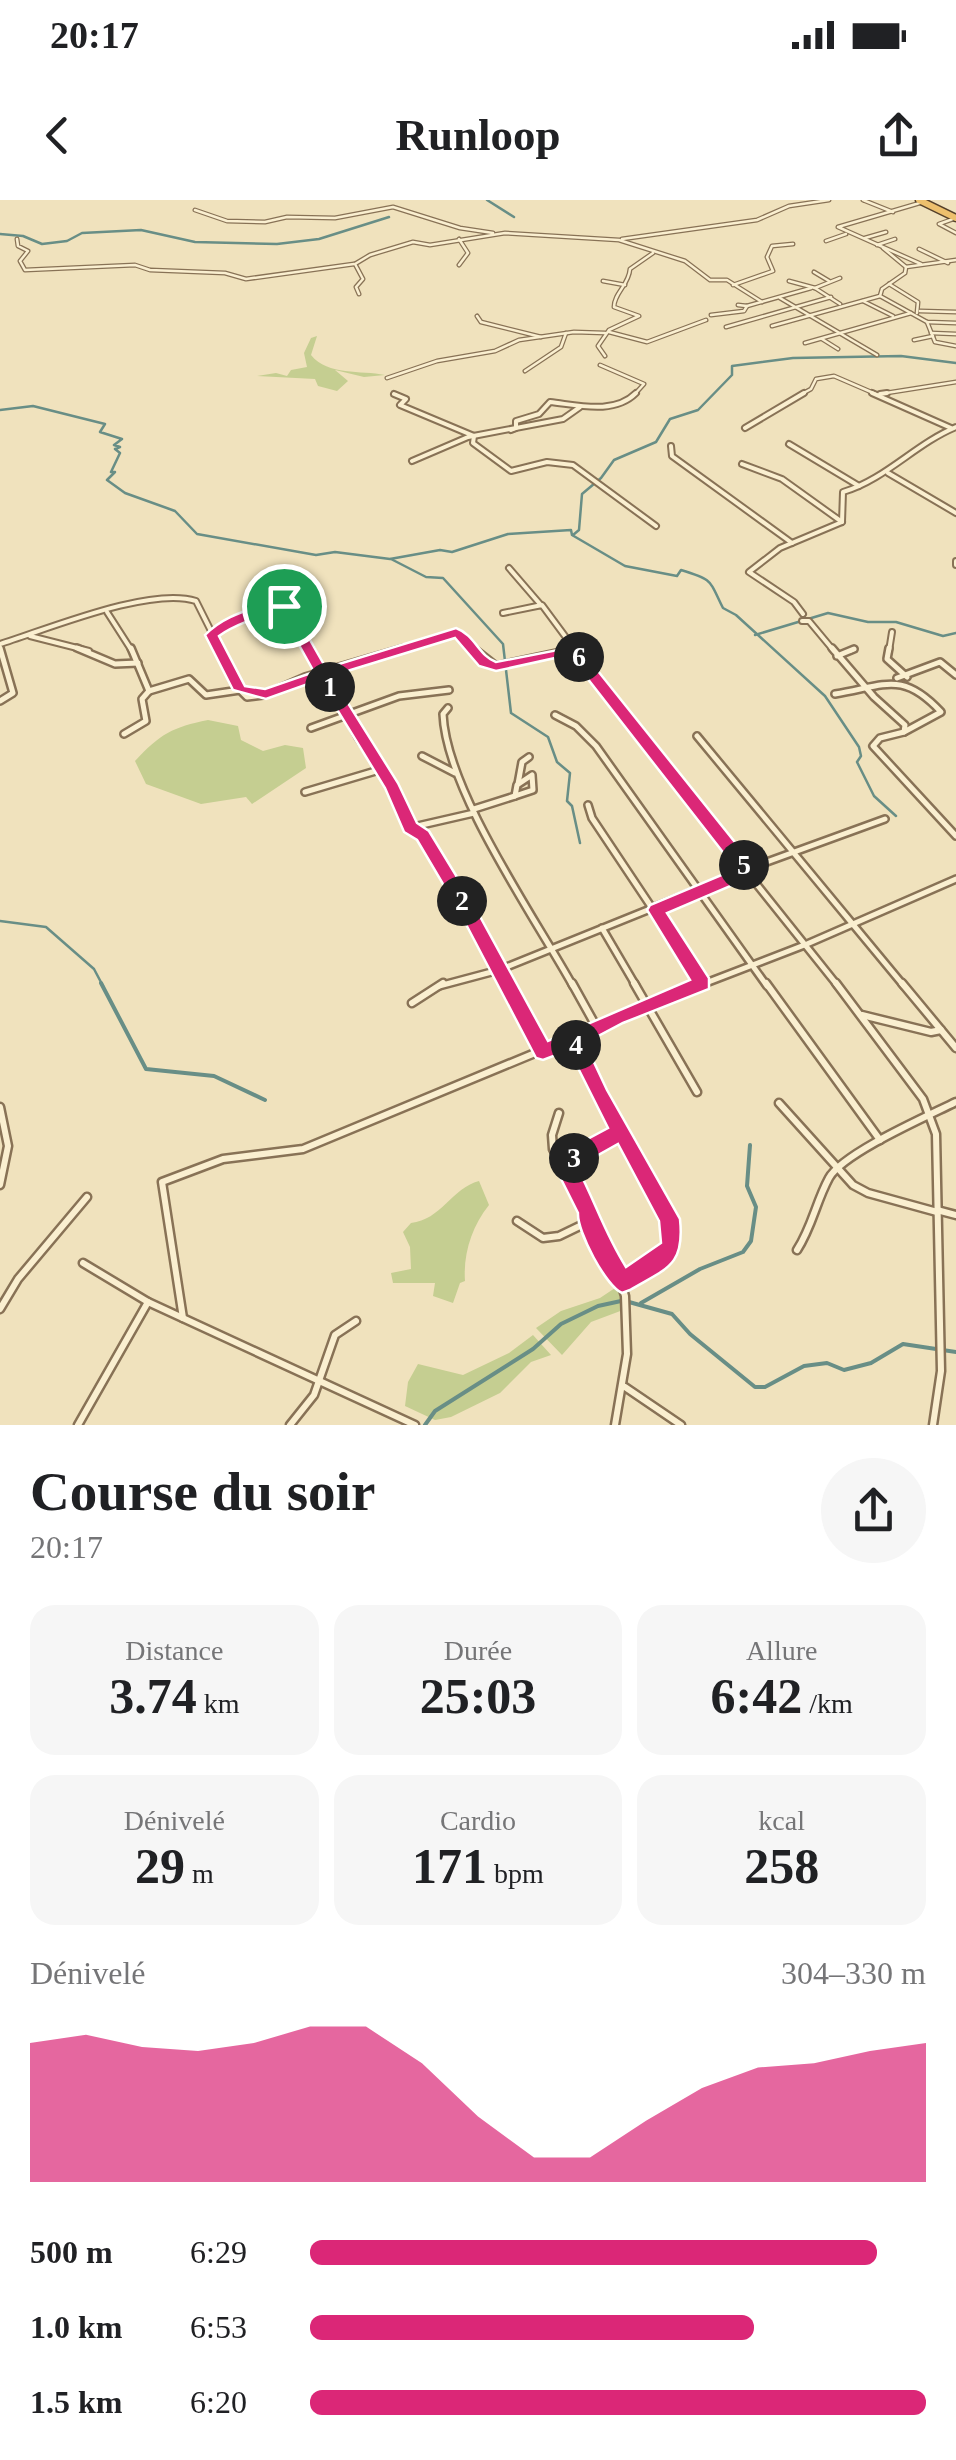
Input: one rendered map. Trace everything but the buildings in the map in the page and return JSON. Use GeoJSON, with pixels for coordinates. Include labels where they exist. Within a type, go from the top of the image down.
{"type":"FeatureCollection","features":[{"type":"Feature","properties":{"kind":"highway"},"geometry":{"type":"LineString","coordinates":[[921,201],[956,218]]}},
{"type":"Feature","properties":{"kind":"street"},"geometry":{"type":"LineString","coordinates":[[195,210],[207,211],[226,221],[265,222],[286,217],[335,218],[393,208],[470,231],[618,240],[757,220],[792,205],[829,200]]}},
{"type":"Feature","properties":{"kind":"street"},"geometry":{"type":"LineString","coordinates":[[863,200],[893,212]]}},
{"type":"Feature","properties":{"kind":"street"},"geometry":{"type":"LineString","coordinates":[[921,201],[838,227],[872,246],[921,264]]}},
{"type":"Feature","properties":{"kind":"street"},"geometry":{"type":"LineString","coordinates":[[956,218],[939,224],[956,233]]}},
{"type":"Feature","properties":{"kind":"street"},"geometry":{"type":"LineString","coordinates":[[862,238],[886,232]]}},
{"type":"Feature","properties":{"kind":"street"},"geometry":{"type":"LineString","coordinates":[[17,239],[18,246],[28,251],[20,261],[25,270],[135,265],[150,270],[246,278],[356,264],[370,255],[412,242],[430,245],[505,233]]}},
{"type":"Feature","properties":{"kind":"street"},"geometry":{"type":"LineString","coordinates":[[826,241],[849,233]]}},
{"type":"Feature","properties":{"kind":"street"},"geometry":{"type":"LineString","coordinates":[[459,266],[468,253],[460,239]]}},
{"type":"Feature","properties":{"kind":"street"},"geometry":{"type":"LineString","coordinates":[[872,246],[895,239]]}},
{"type":"Feature","properties":{"kind":"street"},"geometry":{"type":"LineString","coordinates":[[618,240],[678,258],[703,271],[710,280],[724,279],[765,301],[791,305]]}},
{"type":"Feature","properties":{"kind":"street"},"geometry":{"type":"LineString","coordinates":[[734,285],[775,269],[766,257],[772,246],[794,244]]}},
{"type":"Feature","properties":{"kind":"street"},"geometry":{"type":"LineString","coordinates":[[883,248],[906,268]]}},
{"type":"Feature","properties":{"kind":"street"},"geometry":{"type":"LineString","coordinates":[[919,250],[948,263]]}},
{"type":"Feature","properties":{"kind":"street"},"geometry":{"type":"LineString","coordinates":[[605,356],[598,343],[607,332],[621,320],[639,316],[614,306],[636,262],[652,253]]}},
{"type":"Feature","properties":{"kind":"street"},"geometry":{"type":"LineString","coordinates":[[906,268],[956,260]]}},
{"type":"Feature","properties":{"kind":"street"},"geometry":{"type":"LineString","coordinates":[[356,264],[363,279],[356,286],[360,294]]}},
{"type":"Feature","properties":{"kind":"street"},"geometry":{"type":"LineString","coordinates":[[880,296],[906,268]]}},
{"type":"Feature","properties":{"kind":"street"},"geometry":{"type":"LineString","coordinates":[[814,272],[829,280]]}},
{"type":"Feature","properties":{"kind":"street"},"geometry":{"type":"LineString","coordinates":[[738,305],[780,298],[840,278]]}},
{"type":"Feature","properties":{"kind":"street"},"geometry":{"type":"LineString","coordinates":[[603,281],[624,285]]}},
{"type":"Feature","properties":{"kind":"street"},"geometry":{"type":"LineString","coordinates":[[789,281],[813,288],[842,304]]}},
{"type":"Feature","properties":{"kind":"street"},"geometry":{"type":"LineString","coordinates":[[888,284],[918,302],[917,312]]}},
{"type":"Feature","properties":{"kind":"street"},"geometry":{"type":"LineString","coordinates":[[772,326],[880,296],[917,312],[938,344],[956,346]]}},
{"type":"Feature","properties":{"kind":"street"},"geometry":{"type":"LineString","coordinates":[[726,327],[791,305],[830,297]]}},
{"type":"Feature","properties":{"kind":"street"},"geometry":{"type":"LineString","coordinates":[[780,298],[877,354]]}},
{"type":"Feature","properties":{"kind":"street"},"geometry":{"type":"LineString","coordinates":[[862,300],[896,318]]}},
{"type":"Feature","properties":{"kind":"street"},"geometry":{"type":"LineString","coordinates":[[711,315],[744,311],[747,306]]}},
{"type":"Feature","properties":{"kind":"street"},"geometry":{"type":"LineString","coordinates":[[805,343],[917,312],[956,312]]}},
{"type":"Feature","properties":{"kind":"street"},"geometry":{"type":"LineString","coordinates":[[477,316],[481,322],[544,338]]}},
{"type":"Feature","properties":{"kind":"street"},"geometry":{"type":"LineString","coordinates":[[387,378],[438,360],[478,355],[519,340],[607,332],[647,342],[706,320]]}},
{"type":"Feature","properties":{"kind":"street"},"geometry":{"type":"LineString","coordinates":[[927,322],[956,323]]}},
{"type":"Feature","properties":{"kind":"street"},"geometry":{"type":"LineString","coordinates":[[525,371],[561,347],[566,333]]}},
{"type":"Feature","properties":{"kind":"street"},"geometry":{"type":"LineString","coordinates":[[914,340],[956,334]]}},
{"type":"Feature","properties":{"kind":"street"},"geometry":{"type":"LineString","coordinates":[[822,339],[838,350]]}},
{"type":"Feature","properties":{"kind":"street"},"geometry":{"type":"LineString","coordinates":[[511,430],[516,428],[516,421],[539,414],[550,402],[580,406],[626,402],[644,384],[600,365]]}},
{"type":"Feature","properties":{"kind":"street"},"geometry":{"type":"LineString","coordinates":[[745,428],[810,390],[816,380],[829,376],[953,428]]}},
{"type":"Feature","properties":{"kind":"street"},"geometry":{"type":"LineString","coordinates":[[877,395],[956,382]]}},
{"type":"Feature","properties":{"kind":"street"},"geometry":{"type":"LineString","coordinates":[[394,394],[406,399],[400,406],[474,436]]}},
{"type":"Feature","properties":{"kind":"street"},"geometry":{"type":"LineString","coordinates":[[412,461],[474,436],[563,420],[580,406]]}},
{"type":"Feature","properties":{"kind":"street"},"geometry":{"type":"LineString","coordinates":[[842,522],[841,495],[888,473],[953,428]]}},
{"type":"Feature","properties":{"kind":"street"},"geometry":{"type":"LineString","coordinates":[[474,436],[473,443],[511,471],[547,462],[573,465],[656,526]]}},
{"type":"Feature","properties":{"kind":"street"},"geometry":{"type":"LineString","coordinates":[[789,444],[860,487]]}},
{"type":"Feature","properties":{"kind":"street"},"geometry":{"type":"LineString","coordinates":[[672,446],[672,456],[688,470],[792,543]]}},
{"type":"Feature","properties":{"kind":"street"},"geometry":{"type":"LineString","coordinates":[[742,464],[776,473],[792,489],[842,522]]}},
{"type":"Feature","properties":{"kind":"street"},"geometry":{"type":"LineString","coordinates":[[888,473],[956,513]]}},
{"type":"Feature","properties":{"kind":"street"},"geometry":{"type":"LineString","coordinates":[[842,522],[792,543],[749,572],[771,591],[794,602],[837,656],[904,724],[904,732]]}},
{"type":"Feature","properties":{"kind":"street"},"geometry":{"type":"LineString","coordinates":[[509,568],[807,944],[923,1099],[938,1149],[940,1350],[939,1393],[933,1425]]}},
{"type":"Feature","properties":{"kind":"street"},"geometry":{"type":"LineString","coordinates":[[268,572],[272,589],[283,598],[322,674],[392,787],[410,827],[423,836],[543,1051]]}},
{"type":"Feature","properties":{"kind":"street"},"geometry":{"type":"LineString","coordinates":[[0,701],[13,694],[0,646],[108,609],[178,595],[196,601],[247,698],[456,632],[466,638],[484,663],[505,664],[573,650]]}},
{"type":"Feature","properties":{"kind":"street"},"geometry":{"type":"LineString","coordinates":[[503,613],[540,604]]}},
{"type":"Feature","properties":{"kind":"street"},"geometry":{"type":"LineString","coordinates":[[212,635],[232,619],[284,606]]}},
{"type":"Feature","properties":{"kind":"street"},"geometry":{"type":"LineString","coordinates":[[108,609],[149,691]]}},
{"type":"Feature","properties":{"kind":"street"},"geometry":{"type":"LineString","coordinates":[[892,632],[887,659],[941,712],[904,732],[880,738],[873,746],[956,836]]}},
{"type":"Feature","properties":{"kind":"street"},"geometry":{"type":"LineString","coordinates":[[29,635],[47,645],[96,650],[115,664],[138,663]]}},
{"type":"Feature","properties":{"kind":"street"},"geometry":{"type":"LineString","coordinates":[[837,656],[854,649]]}},
{"type":"Feature","properties":{"kind":"street"},"geometry":{"type":"LineString","coordinates":[[835,694],[867,688],[940,662],[956,676]]}},
{"type":"Feature","properties":{"kind":"street"},"geometry":{"type":"LineString","coordinates":[[124,734],[146,721],[142,699],[149,691],[189,680],[206,695],[240,690]]}},
{"type":"Feature","properties":{"kind":"street"},"geometry":{"type":"LineString","coordinates":[[889,681],[913,684]]}},
{"type":"Feature","properties":{"kind":"street"},"geometry":{"type":"LineString","coordinates":[[311,728],[404,696],[436,688],[449,690]]}},
{"type":"Feature","properties":{"kind":"street"},"geometry":{"type":"LineString","coordinates":[[448,708],[443,714],[444,738],[456,774],[597,1029]]}},
{"type":"Feature","properties":{"kind":"street"},"geometry":{"type":"LineString","coordinates":[[554,715],[576,722],[584,730],[880,1140]]}},
{"type":"Feature","properties":{"kind":"street"},"geometry":{"type":"LineString","coordinates":[[698,736],[956,1048]]}},
{"type":"Feature","properties":{"kind":"street"},"geometry":{"type":"LineString","coordinates":[[422,756],[456,774]]}},
{"type":"Feature","properties":{"kind":"street"},"geometry":{"type":"LineString","coordinates":[[515,798],[522,762],[529,758]]}},
{"type":"Feature","properties":{"kind":"street"},"geometry":{"type":"LineString","coordinates":[[305,792],[379,770]]}},
{"type":"Feature","properties":{"kind":"street"},"geometry":{"type":"LineString","coordinates":[[410,827],[418,828],[515,798],[532,790],[535,780],[532,775],[518,784]]}},
{"type":"Feature","properties":{"kind":"street"},"geometry":{"type":"LineString","coordinates":[[588,805],[611,848],[702,984]]}},
{"type":"Feature","properties":{"kind":"street"},"geometry":{"type":"LineString","coordinates":[[412,1003],[417,996],[447,981],[499,970],[656,910],[700,888],[885,819]]}},
{"type":"Feature","properties":{"kind":"street"},"geometry":{"type":"LineString","coordinates":[[182,1318],[162,1182],[223,1158],[304,1149],[574,1040],[650,1004],[807,944],[956,878]]}},
{"type":"Feature","properties":{"kind":"street"},"geometry":{"type":"LineString","coordinates":[[602,928],[650,1004],[697,1092]]}},
{"type":"Feature","properties":{"kind":"street"},"geometry":{"type":"LineString","coordinates":[[862,1016],[874,1014],[932,1032],[942,1030]]}},
{"type":"Feature","properties":{"kind":"street"},"geometry":{"type":"LineString","coordinates":[[574,1040],[599,1096],[669,1219],[672,1243],[668,1254],[622,1282]]}},
{"type":"Feature","properties":{"kind":"street"},"geometry":{"type":"LineString","coordinates":[[797,1250],[811,1228],[830,1175],[837,1168],[880,1140],[956,1102]]}},
{"type":"Feature","properties":{"kind":"street"},"geometry":{"type":"LineString","coordinates":[[778,1103],[853,1185],[868,1193],[956,1215]]}},
{"type":"Feature","properties":{"kind":"street"},"geometry":{"type":"LineString","coordinates":[[0,1107],[8,1146],[0,1186]]}},
{"type":"Feature","properties":{"kind":"street"},"geometry":{"type":"LineString","coordinates":[[558,1113],[553,1149],[622,1282],[627,1326],[625,1386],[615,1425]]}},
{"type":"Feature","properties":{"kind":"street"},"geometry":{"type":"LineString","coordinates":[[563,1163],[622,1131]]}},
{"type":"Feature","properties":{"kind":"street"},"geometry":{"type":"LineString","coordinates":[[0,1309],[10,1290],[69,1225],[86,1197]]}},
{"type":"Feature","properties":{"kind":"street"},"geometry":{"type":"LineString","coordinates":[[517,1221],[532,1238],[547,1240],[588,1222]]}},
{"type":"Feature","properties":{"kind":"street"},"geometry":{"type":"LineString","coordinates":[[83,1263],[148,1302],[414,1425]]}},
{"type":"Feature","properties":{"kind":"street"},"geometry":{"type":"LineString","coordinates":[[78,1425],[148,1302]]}},
{"type":"Feature","properties":{"kind":"street"},"geometry":{"type":"LineString","coordinates":[[290,1425],[305,1411],[321,1380],[335,1335],[356,1321]]}},
{"type":"Feature","properties":{"kind":"street"},"geometry":{"type":"LineString","coordinates":[[625,1386],[682,1425]]}},
{"type":"Feature","properties":{"kind":"green space"},"geometry":{"type":"Polygon","coordinates":[[[317,336],[311,355],[318,362],[336,369],[385,375],[364,377],[335,370],[348,381],[337,391],[318,386],[315,379],[257,376],[287,376],[291,370],[307,367],[304,353],[311,338],[317,336]]]}},
{"type":"Feature","properties":{"kind":"green space"},"geometry":{"type":"Polygon","coordinates":[[[208,720],[238,726],[241,740],[263,751],[285,745],[303,748],[306,768],[252,804],[246,797],[201,804],[146,784],[135,761],[168,733],[208,720]]]}},
{"type":"Feature","properties":{"kind":"green space"},"geometry":{"type":"Polygon","coordinates":[[[479,1181],[489,1205],[470,1241],[465,1281],[460,1283],[453,1303],[433,1296],[435,1283],[393,1283],[391,1273],[411,1269],[410,1247],[403,1232],[411,1223],[430,1216],[461,1190],[479,1181]]]}},
{"type":"Feature","properties":{"kind":"green space"},"geometry":{"type":"Polygon","coordinates":[[[618,1286],[623,1310],[591,1322],[562,1355],[536,1328],[561,1311],[600,1298],[618,1286]]]}},
{"type":"Feature","properties":{"kind":"green space"},"geometry":{"type":"Polygon","coordinates":[[[533,1335],[551,1355],[531,1362],[500,1393],[451,1417],[435,1420],[405,1406],[408,1382],[418,1364],[463,1375],[509,1353],[533,1335]]]}},
{"type":"Feature","properties":{"kind":"waterway"},"geometry":{"type":"LineString","coordinates":[[487,200],[514,217]]}},
{"type":"Feature","properties":{"kind":"waterway"},"geometry":{"type":"LineString","coordinates":[[0,234],[23,236],[42,244],[67,241],[82,233],[141,230],[195,242],[277,244],[319,239],[389,217]]}},
{"type":"Feature","properties":{"kind":"waterway"},"geometry":{"type":"LineString","coordinates":[[573,535],[579,530],[582,494],[614,460],[656,442],[670,419],[698,410],[732,375],[732,366],[793,358],[901,356],[956,363]]}},
{"type":"Feature","properties":{"kind":"waterway"},"geometry":{"type":"LineString","coordinates":[[0,410],[33,406],[105,424],[100,432],[122,439],[114,445],[120,447],[115,449],[120,453],[111,472],[115,472],[107,480],[125,493],[175,511],[197,534],[316,555],[335,552],[390,559],[440,550],[452,552],[508,534],[571,530],[572,535],[625,566],[677,576],[681,570],[700,576],[712,586],[723,608],[757,634]]}},
{"type":"Feature","properties":{"kind":"waterway"},"geometry":{"type":"LineString","coordinates":[[391,559],[426,577],[443,578],[503,644],[511,713],[548,737],[557,762],[570,773],[567,801],[572,806],[580,843]]}},
{"type":"Feature","properties":{"kind":"waterway"},"geometry":{"type":"LineString","coordinates":[[757,634],[828,613],[868,622],[896,622],[943,636],[956,633]]}},
{"type":"Feature","properties":{"kind":"waterway"},"geometry":{"type":"LineString","coordinates":[[757,634],[825,696],[859,747],[861,756],[857,762],[874,796],[896,816]]}},
{"type":"Feature","properties":{"kind":"waterway"},"geometry":{"type":"LineString","coordinates":[[0,921],[46,927],[94,969],[103,986]]}},
{"type":"Feature","properties":{"kind":"waterway"},"geometry":{"type":"LineString","coordinates":[[101,983],[146,1069],[214,1076],[265,1100]]}},
{"type":"Feature","properties":{"kind":"waterway"},"geometry":{"type":"LineString","coordinates":[[641,1303],[700,1269],[743,1252],[751,1241],[756,1207],[747,1186],[750,1145]]}},
{"type":"Feature","properties":{"kind":"waterway"},"geometry":{"type":"LineString","coordinates":[[425,1425],[435,1411],[533,1349],[561,1324],[598,1306],[621,1301]]}},
{"type":"Feature","properties":{"kind":"waterway"},"geometry":{"type":"LineString","coordinates":[[629,1302],[672,1314],[690,1334],[755,1387],[765,1387],[804,1366],[827,1363],[844,1370],[871,1363],[903,1344],[956,1352]]}},
{"type":"Feature","properties":{"kind":"route"},"geometry":{"type":"LineString","coordinates":[[284,606],[232,619],[212,635],[240,690],[266,694],[304,677],[322,674],[392,787],[410,827],[423,836],[454,887],[543,1051],[574,1040],[599,1096],[622,1131],[563,1163],[588,1212],[596,1239],[622,1282],[668,1254],[672,1243],[669,1219],[627,1139],[622,1131],[599,1096],[589,1072],[574,1040],[616,1017],[702,984],[656,910],[700,888],[748,871],[573,650],[496,666],[484,663],[466,638],[456,632],[322,674],[284,606]]}}]}
